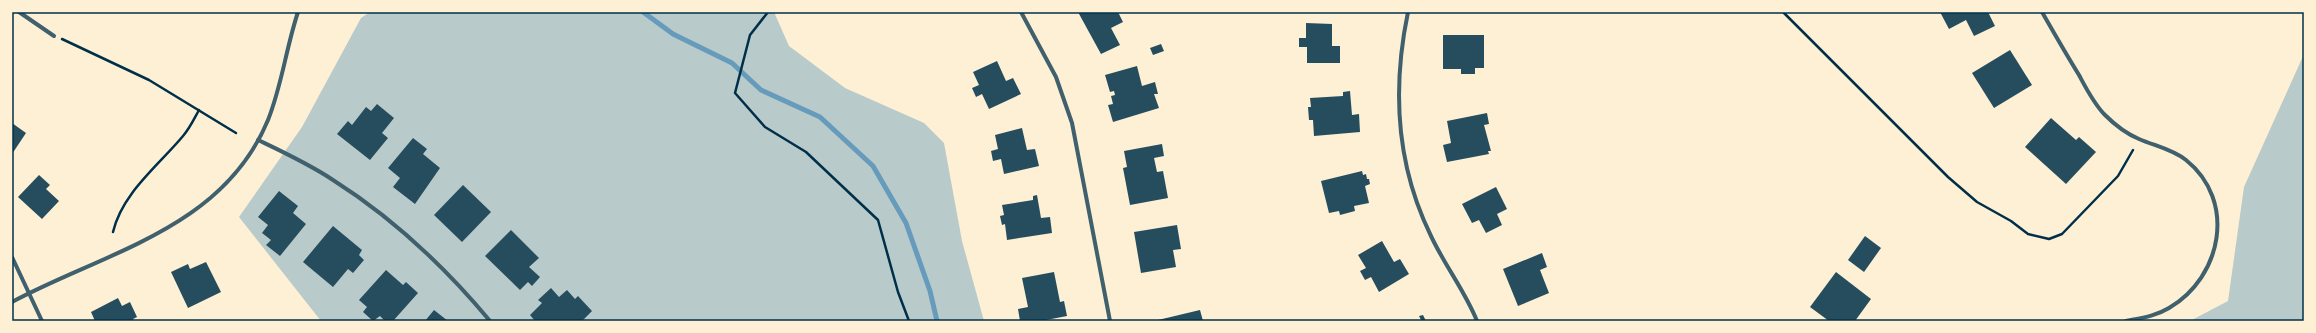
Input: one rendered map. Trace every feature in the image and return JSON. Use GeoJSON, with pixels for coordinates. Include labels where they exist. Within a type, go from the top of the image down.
{"type":"FeatureCollection","features":[{"type":"Feature","properties":{"kind":"street"},"geometry":{"type":"LineString","coordinates":[[19,12],[54,36]]}},
{"type":"Feature","properties":{"kind":"street"},"geometry":{"type":"LineString","coordinates":[[12,302],[151,238],[185,218],[208,200],[229,180],[258,140],[277,98],[298,12]]}},
{"type":"Feature","properties":{"kind":"street"},"geometry":{"type":"LineString","coordinates":[[1021,12],[1056,77],[1072,123],[1110,321]]}},
{"type":"Feature","properties":{"kind":"street"},"geometry":{"type":"LineString","coordinates":[[1408,12],[1399,61],[1398,88],[1398,115],[1406,167],[1415,198],[1431,237],[1469,301],[1478,321]]}},
{"type":"Feature","properties":{"kind":"street"},"geometry":{"type":"LineString","coordinates":[[2042,12],[2094,101],[2105,115],[2138,139],[2171,151],[2186,160],[2200,174],[2211,193],[2218,212],[2218,231],[2215,250],[2207,268],[2196,285],[2168,308],[2153,315],[2126,321]]}},
{"type":"Feature","properties":{"kind":"street"},"geometry":{"type":"LineString","coordinates":[[258,140],[333,180],[387,220],[448,272],[490,321]]}},
{"type":"Feature","properties":{"kind":"street"},"geometry":{"type":"LineString","coordinates":[[12,257],[28,294],[42,321]]}},
{"type":"Feature","properties":{"kind":"path"},"geometry":{"type":"LineString","coordinates":[[768,12],[750,35],[735,94],[766,127],[806,152],[878,220],[898,292],[909,321]]}},
{"type":"Feature","properties":{"kind":"path"},"geometry":{"type":"LineString","coordinates":[[1782,12],[1948,177],[1977,202],[2011,221],[2028,234],[2049,239],[2062,234],[2118,176],[2133,150]]}},
{"type":"Feature","properties":{"kind":"path"},"geometry":{"type":"LineString","coordinates":[[54,36],[149,80],[236,133]]}},
{"type":"Feature","properties":{"kind":"path"},"geometry":{"type":"LineString","coordinates":[[113,232],[119,216],[137,187],[184,135],[199,110]]}},
{"type":"Feature","properties":{"kind":"shaded area"},"geometry":{"type":"Polygon","coordinates":[[[370,12],[774,12],[789,46],[845,88],[924,123],[944,143],[962,241],[984,321],[321,321],[239,217],[302,127],[361,18],[370,12]]]}},
{"type":"Feature","properties":{"kind":"shaded area"},"geometry":{"type":"Polygon","coordinates":[[[2304,54],[2304,321],[2190,321],[2228,301],[2244,187],[2304,54]]]}},
{"type":"Feature","properties":{"kind":"building"},"geometry":{"type":"Polygon","coordinates":[[[1078,12],[1118,12],[1123,22],[1111,28],[1120,45],[1101,54],[1078,12]]]}},
{"type":"Feature","properties":{"kind":"building"},"geometry":{"type":"Polygon","coordinates":[[[1940,12],[1988,12],[1995,26],[1974,36],[1966,20],[1949,29],[1940,12]]]}},
{"type":"Feature","properties":{"kind":"building"},"geometry":{"type":"Polygon","coordinates":[[[1306,23],[1332,24],[1332,46],[1340,46],[1340,63],[1307,63],[1307,47],[1299,47],[1299,38],[1306,38],[1306,23]]]}},
{"type":"Feature","properties":{"kind":"building"},"geometry":{"type":"Polygon","coordinates":[[[1443,35],[1484,35],[1484,68],[1475,68],[1475,74],[1461,74],[1461,69],[1443,69],[1443,35]]]}},
{"type":"Feature","properties":{"kind":"building"},"geometry":{"type":"Polygon","coordinates":[[[1161,44],[1164,51],[1153,55],[1150,48],[1161,44]]]}},
{"type":"Feature","properties":{"kind":"building"},"geometry":{"type":"Polygon","coordinates":[[[2010,50],[2032,85],[1994,108],[1972,73],[2010,50]]]}},
{"type":"Feature","properties":{"kind":"building"},"geometry":{"type":"Polygon","coordinates":[[[997,61],[1006,81],[1013,78],[1021,94],[989,109],[982,94],[976,97],[972,88],[979,85],[973,72],[997,61]]]}},
{"type":"Feature","properties":{"kind":"building"},"geometry":{"type":"Polygon","coordinates":[[[1137,66],[1142,86],[1155,82],[1158,94],[1154,94],[1159,108],[1113,122],[1108,105],[1113,104],[1111,96],[1115,95],[1114,91],[1110,92],[1105,75],[1137,66]]]}},
{"type":"Feature","properties":{"kind":"building"},"geometry":{"type":"Polygon","coordinates":[[[1350,91],[1352,115],[1359,114],[1360,132],[1314,136],[1313,120],[1309,120],[1308,107],[1311,107],[1310,98],[1343,96],[1343,92],[1350,91]]]}},
{"type":"Feature","properties":{"kind":"building"},"geometry":{"type":"Polygon","coordinates":[[[377,104],[394,118],[382,133],[388,138],[370,160],[337,134],[348,121],[352,125],[366,107],[371,111],[377,104]]]}},
{"type":"Feature","properties":{"kind":"building"},"geometry":{"type":"Polygon","coordinates":[[[1487,113],[1489,124],[1484,125],[1491,151],[1488,151],[1489,154],[1447,162],[1443,145],[1451,143],[1447,121],[1487,113]]]}},
{"type":"Feature","properties":{"kind":"building"},"geometry":{"type":"Polygon","coordinates":[[[2051,118],[2076,140],[2079,137],[2096,152],[2066,184],[2025,147],[2051,118]]]}},
{"type":"Feature","properties":{"kind":"building"},"geometry":{"type":"Polygon","coordinates":[[[12,123],[26,133],[12,154],[12,123]]]}},
{"type":"Feature","properties":{"kind":"building"},"geometry":{"type":"Polygon","coordinates":[[[1022,128],[1027,150],[1035,149],[1039,166],[1004,174],[1001,159],[993,161],[991,151],[998,149],[995,135],[1022,128]]]}},
{"type":"Feature","properties":{"kind":"building"},"geometry":{"type":"Polygon","coordinates":[[[413,138],[427,149],[423,154],[440,168],[415,204],[393,187],[400,178],[388,168],[413,138]]]}},
{"type":"Feature","properties":{"kind":"building"},"geometry":{"type":"Polygon","coordinates":[[[1162,144],[1164,156],[1154,158],[1157,172],[1163,171],[1168,198],[1130,205],[1123,168],[1127,167],[1124,151],[1162,144]]]}},
{"type":"Feature","properties":{"kind":"building"},"geometry":{"type":"Polygon","coordinates":[[[1362,171],[1363,175],[1366,174],[1367,179],[1369,179],[1370,184],[1365,186],[1369,203],[1354,206],[1355,211],[1340,215],[1339,211],[1329,213],[1321,181],[1362,171]]]}},
{"type":"Feature","properties":{"kind":"building"},"geometry":{"type":"Polygon","coordinates":[[[39,175],[50,185],[46,189],[59,201],[42,219],[18,197],[39,175]]]}},
{"type":"Feature","properties":{"kind":"building"},"geometry":{"type":"Polygon","coordinates":[[[463,185],[491,212],[462,242],[434,215],[463,185]]]}},
{"type":"Feature","properties":{"kind":"building"},"geometry":{"type":"Polygon","coordinates":[[[1496,187],[1507,209],[1497,214],[1502,225],[1486,233],[1479,220],[1472,223],[1462,204],[1496,187]]]}},
{"type":"Feature","properties":{"kind":"building"},"geometry":{"type":"Polygon","coordinates":[[[279,191],[298,206],[293,213],[306,224],[280,256],[266,245],[271,240],[262,233],[268,225],[258,217],[279,191]]]}},
{"type":"Feature","properties":{"kind":"building"},"geometry":{"type":"Polygon","coordinates":[[[1037,195],[1041,218],[1050,217],[1052,233],[1007,240],[1005,224],[1002,225],[1000,216],[1004,215],[1002,205],[1033,200],[1033,196],[1037,195]]]}},
{"type":"Feature","properties":{"kind":"building"},"geometry":{"type":"Polygon","coordinates":[[[1177,225],[1181,249],[1173,250],[1176,267],[1141,273],[1134,232],[1177,225]]]}},
{"type":"Feature","properties":{"kind":"building"},"geometry":{"type":"Polygon","coordinates":[[[333,226],[362,250],[359,255],[364,260],[353,273],[348,269],[333,287],[303,262],[333,226]]]}},
{"type":"Feature","properties":{"kind":"building"},"geometry":{"type":"Polygon","coordinates":[[[511,230],[539,258],[529,267],[540,277],[532,286],[528,282],[520,290],[485,256],[511,230]]]}},
{"type":"Feature","properties":{"kind":"building"},"geometry":{"type":"Polygon","coordinates":[[[1865,236],[1881,248],[1864,272],[1848,260],[1865,236]]]}},
{"type":"Feature","properties":{"kind":"building"},"geometry":{"type":"Polygon","coordinates":[[[1382,241],[1394,262],[1400,259],[1409,274],[1379,292],[1371,277],[1365,280],[1360,271],[1366,268],[1358,255],[1382,241]]]}},
{"type":"Feature","properties":{"kind":"building"},"geometry":{"type":"Polygon","coordinates":[[[1542,253],[1547,267],[1540,270],[1549,293],[1518,306],[1503,269],[1542,253]]]}},
{"type":"Feature","properties":{"kind":"building"},"geometry":{"type":"Polygon","coordinates":[[[206,262],[221,292],[188,308],[171,272],[188,264],[190,269],[206,262]]]}},
{"type":"Feature","properties":{"kind":"building"},"geometry":{"type":"Polygon","coordinates":[[[386,270],[403,285],[406,282],[418,293],[393,321],[385,321],[380,316],[373,321],[363,312],[367,307],[359,300],[386,270]]]}},
{"type":"Feature","properties":{"kind":"building"},"geometry":{"type":"Polygon","coordinates":[[[1054,272],[1060,302],[1064,301],[1067,316],[1041,321],[1020,321],[1018,309],[1028,307],[1022,278],[1054,272]]]}},
{"type":"Feature","properties":{"kind":"building"},"geometry":{"type":"Polygon","coordinates":[[[1836,272],[1871,299],[1855,321],[1829,321],[1810,307],[1836,272]]]}},
{"type":"Feature","properties":{"kind":"building"},"geometry":{"type":"Polygon","coordinates":[[[551,288],[559,297],[567,290],[575,299],[578,296],[592,311],[582,321],[535,321],[530,315],[542,303],[538,300],[551,288]]]}},
{"type":"Feature","properties":{"kind":"building"},"geometry":{"type":"Polygon","coordinates":[[[118,298],[122,306],[130,302],[137,317],[133,319],[134,321],[95,321],[91,312],[118,298]]]}},
{"type":"Feature","properties":{"kind":"building"},"geometry":{"type":"Polygon","coordinates":[[[434,310],[448,321],[425,321],[434,310]]]}},
{"type":"Feature","properties":{"kind":"building"},"geometry":{"type":"Polygon","coordinates":[[[1200,310],[1203,321],[1158,321],[1158,320],[1200,310]]]}},
{"type":"Feature","properties":{"kind":"building"},"geometry":{"type":"Polygon","coordinates":[[[1423,315],[1426,321],[1417,321],[1421,320],[1419,316],[1423,315]]]}},
{"type":"Feature","properties":{"kind":"waterway"},"geometry":{"type":"LineString","coordinates":[[643,12],[673,34],[732,63],[761,90],[820,117],[873,166],[906,223],[930,291],[937,321]]}}]}
